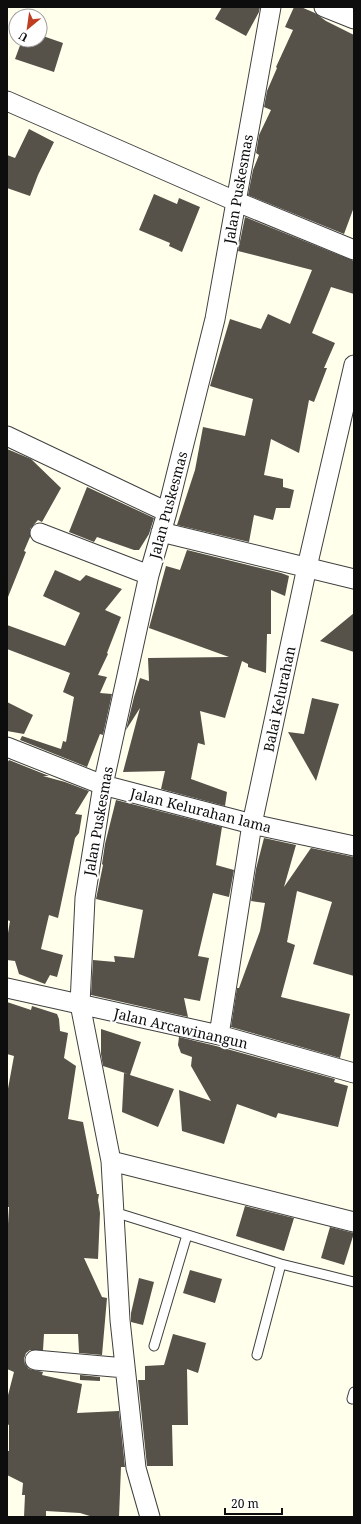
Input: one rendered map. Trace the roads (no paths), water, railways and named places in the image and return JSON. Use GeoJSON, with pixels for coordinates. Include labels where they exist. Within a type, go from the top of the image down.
{"type":"FeatureCollection","features":[{"type":"Feature","properties":{"kind":"street","name":"Jalan Puskesmas"},"geometry":{"type":"LineString","coordinates":[[150,1517],[136,1468],[125,1368],[120,1320],[111,1161],[80,1004],[85,898],[103,785],[149,574],[167,512],[215,319],[271,7]]}},
{"type":"Feature","properties":{"kind":"street"},"geometry":{"type":"LineString","coordinates":[[324,7],[354,19]]}},
{"type":"Feature","properties":{"kind":"street"},"geometry":{"type":"LineString","coordinates":[[7,101],[235,201],[354,250]]}},
{"type":"Feature","properties":{"kind":"street","name":"Balai Kelurahan"},"geometry":{"type":"LineString","coordinates":[[219,1035],[252,824],[307,567],[354,365]]}},
{"type":"Feature","properties":{"kind":"street"},"geometry":{"type":"LineString","coordinates":[[7,436],[167,512]]}},
{"type":"Feature","properties":{"kind":"street"},"geometry":{"type":"LineString","coordinates":[[161,532],[354,579]]}},
{"type":"Feature","properties":{"kind":"street"},"geometry":{"type":"LineString","coordinates":[[40,533],[149,574]]}},
{"type":"Feature","properties":{"kind":"street","name":"Jalan Kelurahan lama"},"geometry":{"type":"LineString","coordinates":[[7,747],[103,785],[252,824],[354,846]]}},
{"type":"Feature","properties":{"kind":"street","name":"Jalan Arcawinangun"},"geometry":{"type":"LineString","coordinates":[[7,988],[219,1035],[353,1070]]}},
{"type":"Feature","properties":{"kind":"street"},"geometry":{"type":"LineString","coordinates":[[111,1161],[354,1222]]}},
{"type":"Feature","properties":{"kind":"street"},"geometry":{"type":"LineString","coordinates":[[35,1360],[125,1368]]}},
{"type":"Feature","properties":{"kind":"lane"},"geometry":{"type":"LineString","coordinates":[[114,1212],[281,1264],[354,1282]]}},
{"type":"Feature","properties":{"kind":"lane"},"geometry":{"type":"LineString","coordinates":[[154,1346],[187,1235]]}},
{"type":"Feature","properties":{"kind":"lane"},"geometry":{"type":"LineString","coordinates":[[256,1355],[281,1264]]}}]}
